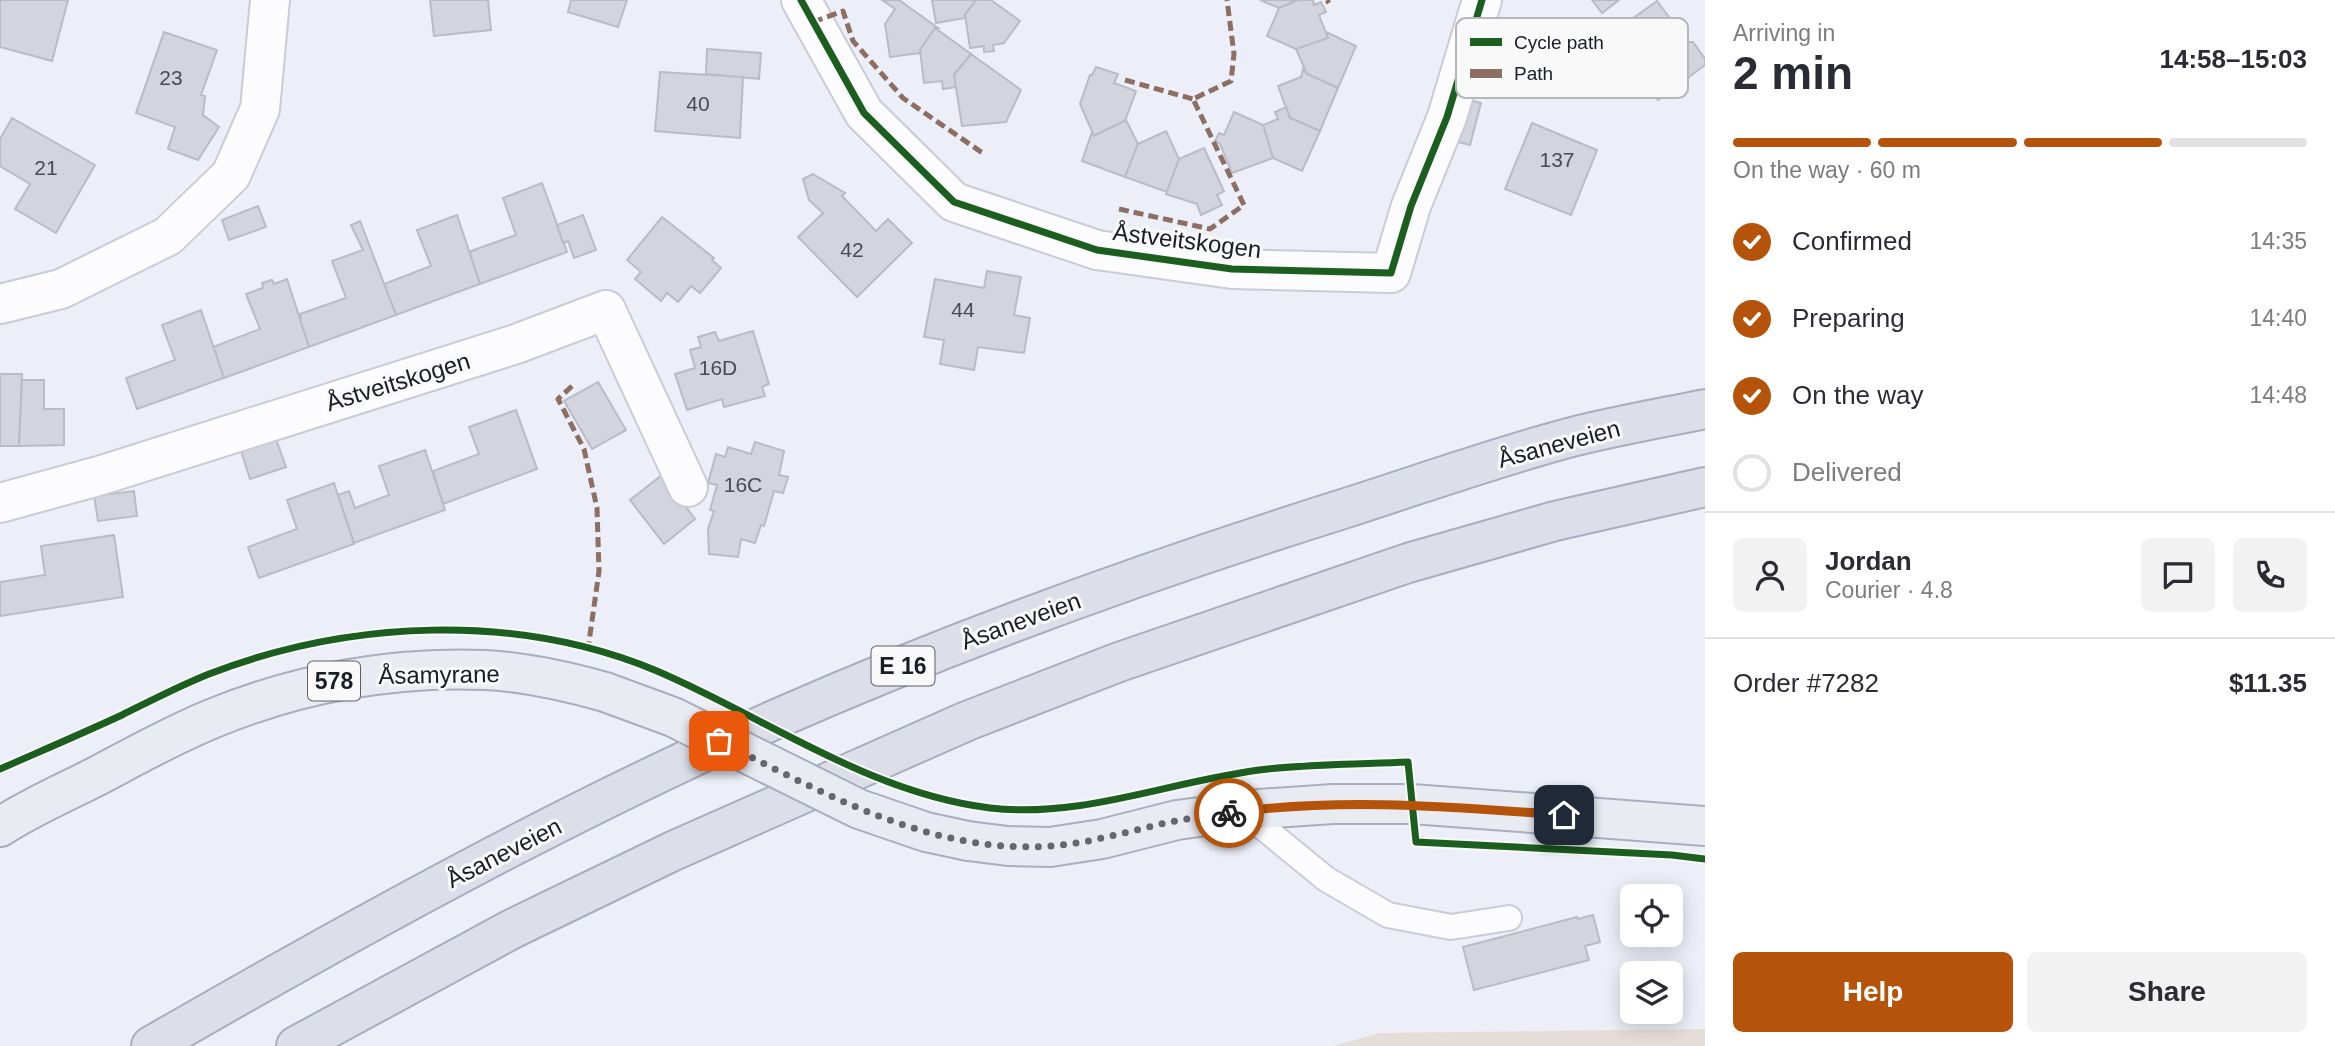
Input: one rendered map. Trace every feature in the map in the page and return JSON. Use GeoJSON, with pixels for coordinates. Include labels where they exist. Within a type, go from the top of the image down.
{"type":"FeatureCollection","features":[{"type":"Feature","properties":{"kind":"highway","name":"Åsaneveien"},"geometry":{"type":"LineString","coordinates":[[151,1046],[467,870],[621,793],[772,721],[964,641],[1225,546],[1572,437],[1705,409]]}},
{"type":"Feature","properties":{"kind":"highway"},"geometry":{"type":"LineString","coordinates":[[296,1046],[512,929],[685,846],[967,720],[1119,662],[1408,563],[1555,521],[1705,487]]}},
{"type":"Feature","properties":{"kind":"main road","name":"Åsamyrane"},"geometry":{"type":"LineString","coordinates":[[0,827],[163,741],[265,699],[329,682],[433,670],[487,670],[554,678],[605,692],[673,717],[859,809],[926,832],[968,841],[1008,846],[1050,846],[1102,839],[1177,820],[1243,811]]}},
{"type":"Feature","properties":{"kind":"main road","name":"Åsamyrane"},"geometry":{"type":"LineString","coordinates":[[0,856],[26,836],[82,784]]}},
{"type":"Feature","properties":{"kind":"main road","name":"578"},"geometry":{"type":"LineString","coordinates":[[1243,811],[1333,804],[1412,804],[1705,826]]}},
{"type":"Feature","properties":{"kind":"street"},"geometry":{"type":"LineString","coordinates":[[0,303],[61,289],[168,236],[231,175],[260,109],[270,0]]}},
{"type":"Feature","properties":{"kind":"street","name":"Åstveitskogen"},"geometry":{"type":"LineString","coordinates":[[801,0],[864,113],[954,202],[1097,250],[1232,270],[1391,274],[1411,206],[1447,117],[1456,87]]}},
{"type":"Feature","properties":{"kind":"street","name":"Åstveitskogen"},"geometry":{"type":"LineString","coordinates":[[1477,18],[1482,0]]}},
{"type":"Feature","properties":{"kind":"street","name":"Åstveitskogen"},"geometry":{"type":"LineString","coordinates":[[0,503],[102,475],[490,353],[606,310],[688,487]]}},
{"type":"Feature","properties":{"kind":"lane"},"geometry":{"type":"LineString","coordinates":[[1243,811],[1326,879],[1388,915],[1451,928],[1509,918]]}},
{"type":"Feature","properties":{"kind":"shaded area"},"geometry":{"type":"Polygon","coordinates":[[[1705,1029],[1705,1046],[1333,1046],[1380,1033],[1705,1029]]]}},
{"type":"Feature","properties":{"kind":"building"},"geometry":{"type":"Polygon","coordinates":[[[0,0],[68,0],[52,61],[0,47],[0,0]]]}},
{"type":"Feature","properties":{"kind":"building"},"geometry":{"type":"Polygon","coordinates":[[[430,0],[488,0],[491,30],[434,36],[430,0]]]}},
{"type":"Feature","properties":{"kind":"building"},"geometry":{"type":"Polygon","coordinates":[[[571,0],[627,0],[618,27],[568,12],[571,0]]]}},
{"type":"Feature","properties":{"kind":"building"},"geometry":{"type":"Polygon","coordinates":[[[882,0],[899,0],[938,28],[935,28],[920,53],[890,57],[885,24],[895,9],[882,0]]]}},
{"type":"Feature","properties":{"kind":"building"},"geometry":{"type":"Polygon","coordinates":[[[932,0],[976,0],[965,18],[936,23],[932,0]]]}},
{"type":"Feature","properties":{"kind":"building"},"geometry":{"type":"Polygon","coordinates":[[[976,0],[991,0],[1020,21],[1004,43],[993,45],[994,51],[984,52],[984,46],[970,48],[965,15],[976,0]]]}},
{"type":"Feature","properties":{"kind":"building"},"geometry":{"type":"Polygon","coordinates":[[[1260,0],[1298,0],[1279,8],[1260,0]]]}},
{"type":"Feature","properties":{"kind":"building"},"geometry":{"type":"Polygon","coordinates":[[[1298,0],[1313,0],[1314,5],[1321,2],[1326,12],[1319,15],[1328,38],[1298,50],[1267,36],[1279,8],[1298,0]]]}},
{"type":"Feature","properties":{"kind":"building"},"geometry":{"type":"Polygon","coordinates":[[[1592,0],[1619,0],[1602,13],[1592,0]]]}},
{"type":"Feature","properties":{"kind":"building"},"geometry":{"type":"Polygon","coordinates":[[[1657,1],[1670,18],[1634,18],[1657,1]]]}},
{"type":"Feature","properties":{"kind":"building"},"geometry":{"type":"Polygon","coordinates":[[[935,28],[971,54],[954,75],[957,87],[943,89],[942,81],[924,83],[920,50],[935,28]]]}},
{"type":"Feature","properties":{"kind":"building"},"geometry":{"type":"Polygon","coordinates":[[[164,32],[217,50],[201,95],[205,96],[203,115],[219,127],[198,160],[168,149],[175,127],[136,113],[164,32]]]}},
{"type":"Feature","properties":{"kind":"building"},"geometry":{"type":"Polygon","coordinates":[[[1326,32],[1356,46],[1338,88],[1307,74],[1296,49],[1328,38],[1326,32]]]}},
{"type":"Feature","properties":{"kind":"building"},"geometry":{"type":"Polygon","coordinates":[[[1688,42],[1693,42],[1705,59],[1705,65],[1688,78],[1688,42]]]}},
{"type":"Feature","properties":{"kind":"building"},"geometry":{"type":"Polygon","coordinates":[[[707,49],[761,53],[759,79],[706,74],[707,49]]]}},
{"type":"Feature","properties":{"kind":"building"},"geometry":{"type":"Polygon","coordinates":[[[971,54],[1021,90],[1006,122],[962,126],[954,75],[971,54]]]}},
{"type":"Feature","properties":{"kind":"building"},"geometry":{"type":"Polygon","coordinates":[[[1096,67],[1118,74],[1114,83],[1136,91],[1125,121],[1094,136],[1080,104],[1090,75],[1096,67]]]}},
{"type":"Feature","properties":{"kind":"building"},"geometry":{"type":"Polygon","coordinates":[[[1303,69],[1307,74],[1338,88],[1320,131],[1290,118],[1278,86],[1301,77],[1303,69]]]}},
{"type":"Feature","properties":{"kind":"building"},"geometry":{"type":"Polygon","coordinates":[[[660,72],[743,77],[740,138],[655,131],[660,72]]]}},
{"type":"Feature","properties":{"kind":"building"},"geometry":{"type":"Polygon","coordinates":[[[1454,96],[1481,103],[1470,145],[1443,138],[1454,96]]]}},
{"type":"Feature","properties":{"kind":"building"},"geometry":{"type":"Polygon","coordinates":[[[1286,107],[1290,118],[1320,131],[1302,171],[1273,158],[1263,125],[1278,119],[1275,112],[1286,107]]]}},
{"type":"Feature","properties":{"kind":"building"},"geometry":{"type":"Polygon","coordinates":[[[1234,112],[1263,125],[1273,158],[1232,173],[1220,144],[1215,141],[1219,133],[1224,135],[1234,112]]]}},
{"type":"Feature","properties":{"kind":"building"},"geometry":{"type":"Polygon","coordinates":[[[12,118],[95,165],[56,233],[15,209],[30,184],[0,166],[0,139],[12,118]]]}},
{"type":"Feature","properties":{"kind":"building"},"geometry":{"type":"Polygon","coordinates":[[[1126,120],[1138,144],[1125,177],[1082,161],[1092,132],[1094,136],[1126,120]]]}},
{"type":"Feature","properties":{"kind":"building"},"geometry":{"type":"Polygon","coordinates":[[[1532,123],[1597,150],[1571,215],[1505,189],[1532,123]]]}},
{"type":"Feature","properties":{"kind":"building"},"geometry":{"type":"Polygon","coordinates":[[[1166,131],[1179,159],[1167,192],[1125,177],[1138,144],[1166,131]]]}},
{"type":"Feature","properties":{"kind":"building"},"geometry":{"type":"Polygon","coordinates":[[[1204,148],[1224,191],[1217,195],[1222,205],[1201,215],[1197,204],[1166,194],[1179,159],[1204,148]]]}},
{"type":"Feature","properties":{"kind":"building"},"geometry":{"type":"Polygon","coordinates":[[[813,174],[845,193],[842,196],[876,231],[888,219],[912,243],[857,297],[798,237],[823,213],[809,200],[803,179],[813,174]]]}},
{"type":"Feature","properties":{"kind":"building"},"geometry":{"type":"Polygon","coordinates":[[[542,183],[567,252],[480,284],[470,256],[471,251],[516,235],[503,198],[542,183]]]}},
{"type":"Feature","properties":{"kind":"building"},"geometry":{"type":"Polygon","coordinates":[[[258,206],[266,227],[229,240],[222,220],[258,206]]]}},
{"type":"Feature","properties":{"kind":"building"},"geometry":{"type":"Polygon","coordinates":[[[457,215],[480,284],[396,315],[384,284],[431,266],[417,230],[457,215]]]}},
{"type":"Feature","properties":{"kind":"building"},"geometry":{"type":"Polygon","coordinates":[[[583,215],[596,250],[574,258],[568,241],[563,243],[557,225],[583,215]]]}},
{"type":"Feature","properties":{"kind":"building"},"geometry":{"type":"Polygon","coordinates":[[[662,217],[714,258],[712,260],[721,268],[700,293],[691,286],[678,302],[667,293],[661,301],[635,279],[641,272],[627,260],[662,217]]]}},
{"type":"Feature","properties":{"kind":"building"},"geometry":{"type":"Polygon","coordinates":[[[360,221],[396,315],[309,347],[299,319],[300,314],[346,298],[332,261],[363,250],[351,225],[360,221]]]}},
{"type":"Feature","properties":{"kind":"building"},"geometry":{"type":"Polygon","coordinates":[[[987,271],[1021,277],[1014,315],[1030,318],[1024,353],[978,347],[974,370],[940,364],[944,340],[924,337],[935,279],[984,288],[987,271]]]}},
{"type":"Feature","properties":{"kind":"building"},"geometry":{"type":"Polygon","coordinates":[[[287,279],[309,347],[224,378],[213,347],[260,329],[246,294],[263,288],[262,283],[272,280],[274,284],[287,279]]]}},
{"type":"Feature","properties":{"kind":"building"},"geometry":{"type":"Polygon","coordinates":[[[201,310],[224,378],[137,409],[126,378],[175,360],[162,325],[201,310]]]}},
{"type":"Feature","properties":{"kind":"building"},"geometry":{"type":"Polygon","coordinates":[[[753,331],[769,384],[762,387],[765,396],[724,407],[722,399],[687,410],[675,374],[695,368],[690,350],[701,347],[698,337],[715,332],[719,341],[753,331]]]}},
{"type":"Feature","properties":{"kind":"building"},"geometry":{"type":"Polygon","coordinates":[[[0,374],[22,374],[19,446],[0,446],[0,374]]]}},
{"type":"Feature","properties":{"kind":"building"},"geometry":{"type":"Polygon","coordinates":[[[22,380],[44,380],[44,409],[64,409],[64,445],[19,446],[22,380]]]}},
{"type":"Feature","properties":{"kind":"building"},"geometry":{"type":"Polygon","coordinates":[[[598,382],[626,430],[592,449],[564,401],[598,382]]]}},
{"type":"Feature","properties":{"kind":"building"},"geometry":{"type":"Polygon","coordinates":[[[516,410],[537,469],[443,504],[433,471],[479,454],[469,427],[516,410]]]}},
{"type":"Feature","properties":{"kind":"building"},"geometry":{"type":"Polygon","coordinates":[[[276,439],[286,467],[250,479],[241,451],[276,439]]]}},
{"type":"Feature","properties":{"kind":"building"},"geometry":{"type":"Polygon","coordinates":[[[755,442],[784,451],[779,475],[788,477],[783,493],[774,491],[764,526],[761,525],[755,543],[741,539],[738,557],[709,554],[708,529],[714,511],[710,510],[717,485],[708,483],[716,454],[725,457],[728,447],[751,454],[755,442]]]}},
{"type":"Feature","properties":{"kind":"building"},"geometry":{"type":"Polygon","coordinates":[[[425,450],[445,510],[354,543],[338,495],[349,491],[355,508],[389,495],[379,466],[425,450]]]}},
{"type":"Feature","properties":{"kind":"building"},"geometry":{"type":"Polygon","coordinates":[[[662,475],[695,519],[664,544],[630,500],[662,475]]]}},
{"type":"Feature","properties":{"kind":"building"},"geometry":{"type":"Polygon","coordinates":[[[334,483],[354,544],[259,578],[248,547],[297,529],[287,500],[334,483]]]}},
{"type":"Feature","properties":{"kind":"building"},"geometry":{"type":"Polygon","coordinates":[[[134,491],[137,516],[98,521],[94,496],[134,491]]]}},
{"type":"Feature","properties":{"kind":"building"},"geometry":{"type":"Polygon","coordinates":[[[114,535],[123,597],[0,616],[0,582],[45,575],[41,546],[114,535]]]}},
{"type":"Feature","properties":{"kind":"building"},"geometry":{"type":"Polygon","coordinates":[[[1593,915],[1600,942],[1585,946],[1589,960],[1474,990],[1463,947],[1593,915]]]}},
{"type":"Feature","properties":{"kind":"marked path"},"geometry":{"type":"LineString","coordinates":[[1119,209],[1210,229],[1244,205],[1193,99],[1231,81],[1234,54],[1227,0]]}},
{"type":"Feature","properties":{"kind":"marked path"},"geometry":{"type":"LineString","coordinates":[[813,22],[843,11],[853,41],[903,98],[984,154]]}},
{"type":"Feature","properties":{"kind":"marked path"},"geometry":{"type":"LineString","coordinates":[[1125,80],[1193,99]]}},
{"type":"Feature","properties":{"kind":"marked path"},"geometry":{"type":"LineString","coordinates":[[572,386],[558,399],[584,449],[597,508],[599,571],[588,649]]}},
{"type":"Feature","properties":{"kind":"cycle path"},"geometry":{"type":"LineString","coordinates":[[801,0],[864,113],[954,202],[1097,250],[1232,269],[1391,273],[1411,206],[1447,117],[1456,87]]}},
{"type":"Feature","properties":{"kind":"cycle path"},"geometry":{"type":"LineString","coordinates":[[1477,18],[1482,0]]}},
{"type":"Feature","properties":{"kind":"cycle path"},"geometry":{"type":"LineString","coordinates":[[0,769],[209,674],[263,656],[318,642],[375,634],[433,630],[490,632],[547,639],[603,652],[657,671],[819,752],[902,787],[945,800],[990,808],[1060,808],[1268,769],[1408,762],[1416,842],[1705,859]]}},
{"type":"Feature","properties":{"kind":"way so far"},"geometry":{"type":"LineString","coordinates":[[719,741],[859,809],[926,832],[968,841],[1008,846],[1050,846],[1102,839],[1177,820],[1229,813]]}},
{"type":"Feature","properties":{"kind":"route"},"geometry":{"type":"LineString","coordinates":[[1229,813],[1333,804],[1412,804],[1564,815]]}}]}
